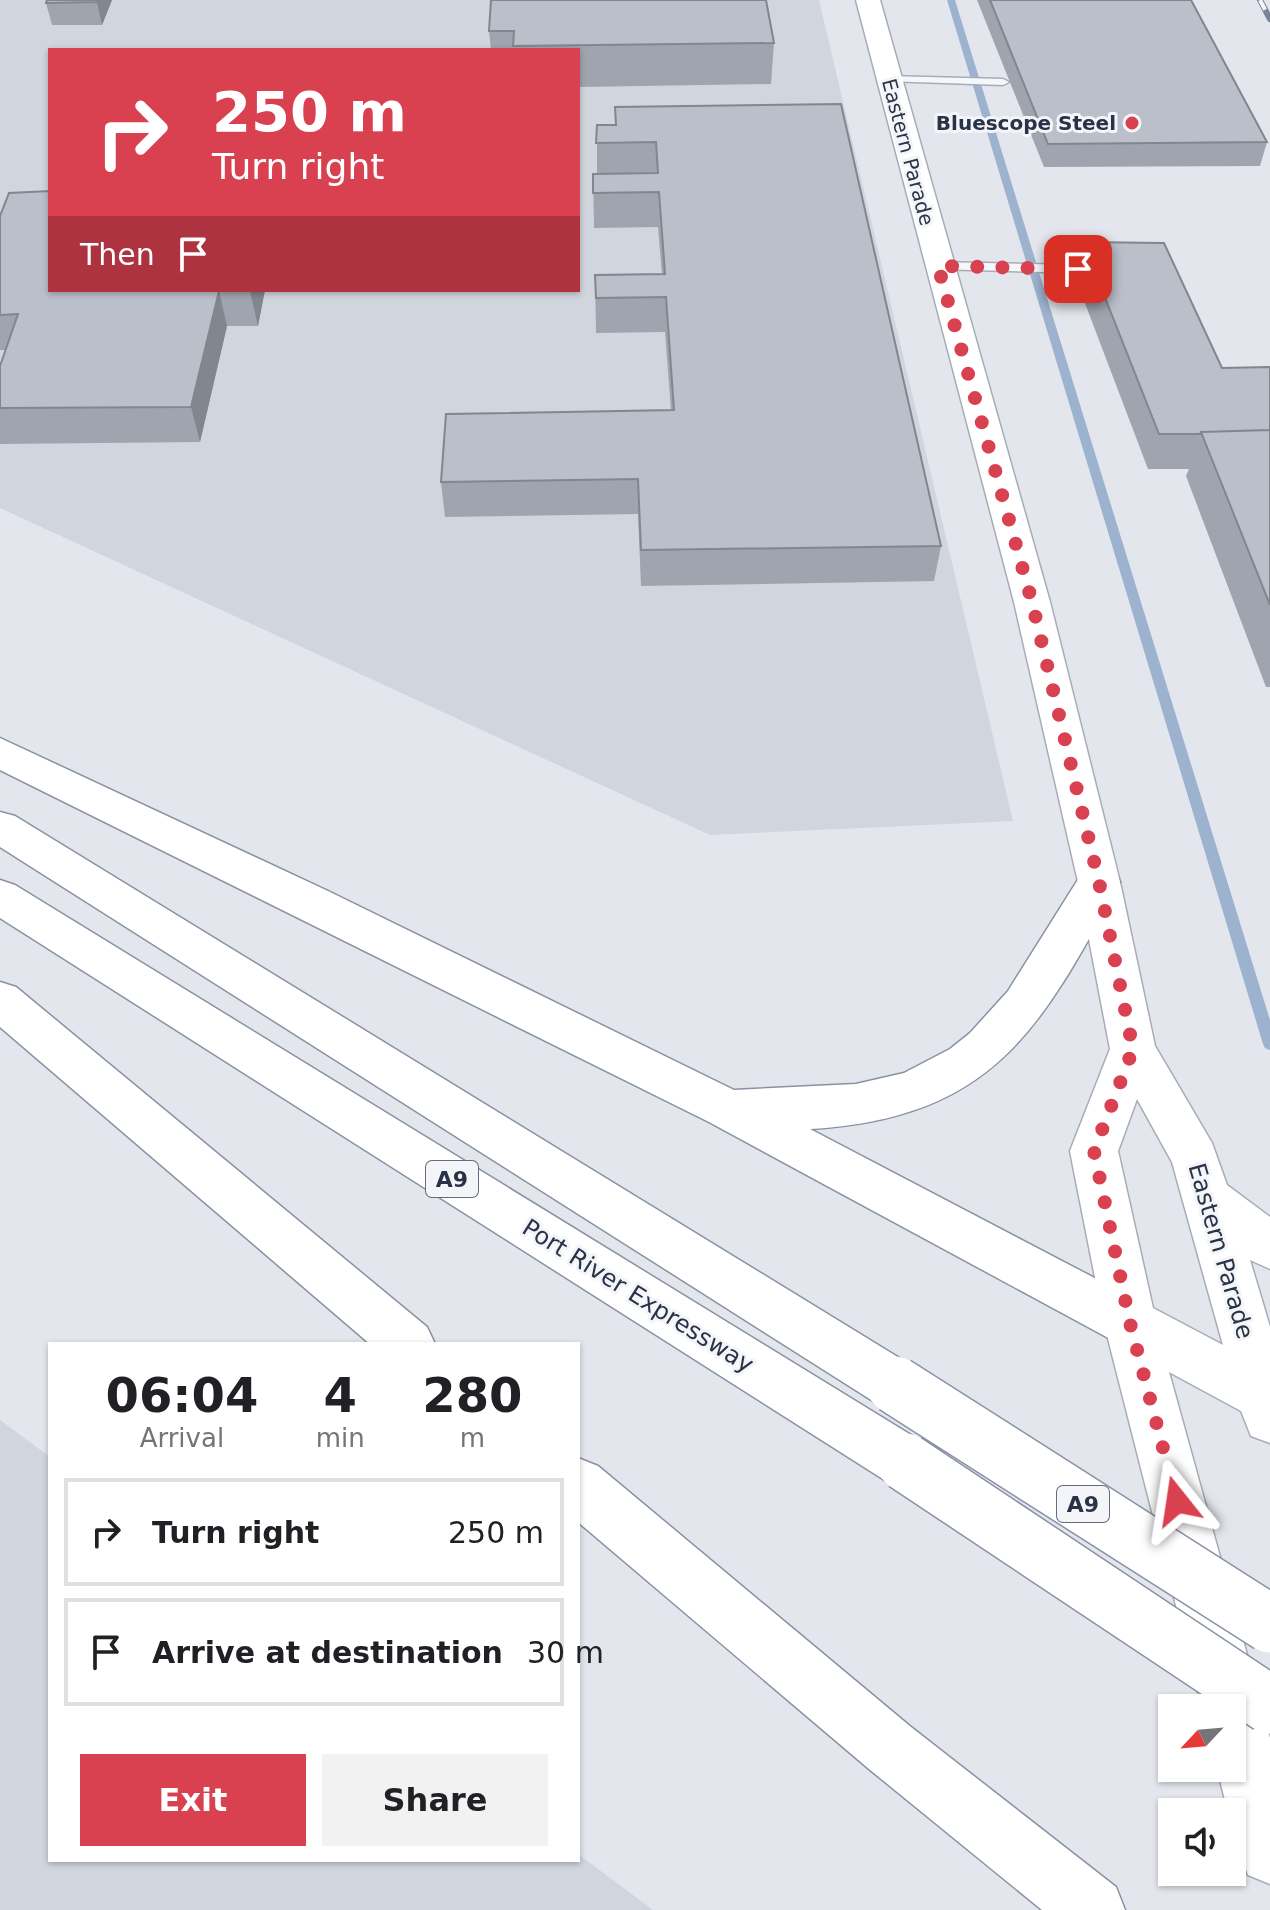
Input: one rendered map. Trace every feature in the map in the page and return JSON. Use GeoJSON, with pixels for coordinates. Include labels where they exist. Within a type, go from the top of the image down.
{"type":"FeatureCollection","features":[{"type":"Feature","properties":{"kind":"main road","name":"Eastern Parade"},"geometry":{"type":"LineString","coordinates":[[868,0],[1032,602],[1099,882],[1133,1049],[1195,1158],[1268,1403]]}},
{"type":"Feature","properties":{"kind":"main road"},"geometry":{"type":"LineString","coordinates":[[0,752],[103,806],[313,903],[726,1108],[1130,1323],[1268,1403]]}},
{"type":"Feature","properties":{"kind":"main road","name":"A9"},"geometry":{"type":"LineString","coordinates":[[0,827],[895,1385],[1270,1624]]}},
{"type":"Feature","properties":{"kind":"main road"},"geometry":{"type":"LineString","coordinates":[[726,1108],[804,1111],[872,1103],[968,1063],[1005,1026],[1047,969],[1099,882]]}},
{"type":"Feature","properties":{"kind":"main road","name":"Port River Expressway"},"geometry":{"type":"LineString","coordinates":[[0,897],[905,1462],[1270,1705]]}},
{"type":"Feature","properties":{"kind":"main road"},"geometry":{"type":"LineString","coordinates":[[0,1000],[407,1342]]}},
{"type":"Feature","properties":{"kind":"main road"},"geometry":{"type":"LineString","coordinates":[[1133,1049],[1094,1151],[1130,1323],[1228,1694]]}},
{"type":"Feature","properties":{"kind":"main road"},"geometry":{"type":"LineString","coordinates":[[1210,1201],[1270,1246]]}},
{"type":"Feature","properties":{"kind":"main road"},"geometry":{"type":"LineString","coordinates":[[580,1488],[890,1748],[1093,1910]]}},
{"type":"Feature","properties":{"kind":"main road"},"geometry":{"type":"LineString","coordinates":[[1246,1761],[1270,1853]]}},
{"type":"Feature","properties":{"kind":"lane"},"geometry":{"type":"LineString","coordinates":[[888,79],[944,83],[1003,82]]}},
{"type":"Feature","properties":{"kind":"lane"},"geometry":{"type":"LineString","coordinates":[[938,266],[1078,269]]}},
{"type":"Feature","properties":{"kind":"shaded area"},"geometry":{"type":"Polygon","coordinates":[[[0,0],[819,0],[1013,821],[710,835],[0,508],[0,0]]]}},
{"type":"Feature","properties":{"kind":"shaded area"},"geometry":{"type":"Polygon","coordinates":[[[0,1420],[48,1456],[48,1862],[580,1862],[580,1855],[653,1910],[0,1910],[0,1420]]]}},
{"type":"Feature","properties":{"kind":"building"},"geometry":{"type":"Polygon","coordinates":[[[47,0],[98,0],[46,3],[47,0]]]}},
{"type":"Feature","properties":{"kind":"building"},"geometry":{"type":"Polygon","coordinates":[[[491,0],[766,0],[774,43],[513,46],[514,31],[489,31],[491,0]]]}},
{"type":"Feature","properties":{"kind":"building","name":"Bluescope Steel"},"geometry":{"type":"Polygon","coordinates":[[[990,0],[1191,0],[1267,142],[1048,144],[990,0]]]}},
{"type":"Feature","properties":{"kind":"building"},"geometry":{"type":"Polygon","coordinates":[[[841,104],[941,546],[641,550],[638,479],[441,482],[446,414],[674,410],[666,297],[596,298],[595,275],[665,274],[659,192],[593,193],[593,174],[658,173],[656,142],[596,143],[597,125],[616,125],[615,107],[841,104]]]}},
{"type":"Feature","properties":{"kind":"building"},"geometry":{"type":"Polygon","coordinates":[[[48,191],[48,292],[219,292],[191,407],[0,408],[0,366],[18,314],[0,315],[0,216],[9,193],[48,191]]]}},
{"type":"Feature","properties":{"kind":"building"},"geometry":{"type":"Polygon","coordinates":[[[1083,242],[1164,243],[1222,368],[1270,367],[1270,430],[1159,434],[1083,242]]]}},
{"type":"Feature","properties":{"kind":"building"},"geometry":{"type":"Polygon","coordinates":[[[1270,430],[1270,605],[1201,432],[1270,430]]]}},
{"type":"Feature","properties":{"kind":"waterway"},"geometry":{"type":"LineString","coordinates":[[951,0],[1270,1044]]}},
{"type":"Feature","properties":{"kind":"railway"},"geometry":{"type":"LineString","coordinates":[[1260,0],[1270,19]]}},
{"type":"Feature","properties":{"kind":"place","name":"Bluescope Steel"},"geometry":{"type":"Point","coordinates":[1132,123]}},
{"type":"Feature","properties":{"kind":"route"},"geometry":{"type":"LineString","coordinates":[[1078,269],[938,266],[1032,602],[1099,882],[1133,1049],[1094,1151],[1130,1323],[1177,1501]]}}]}
